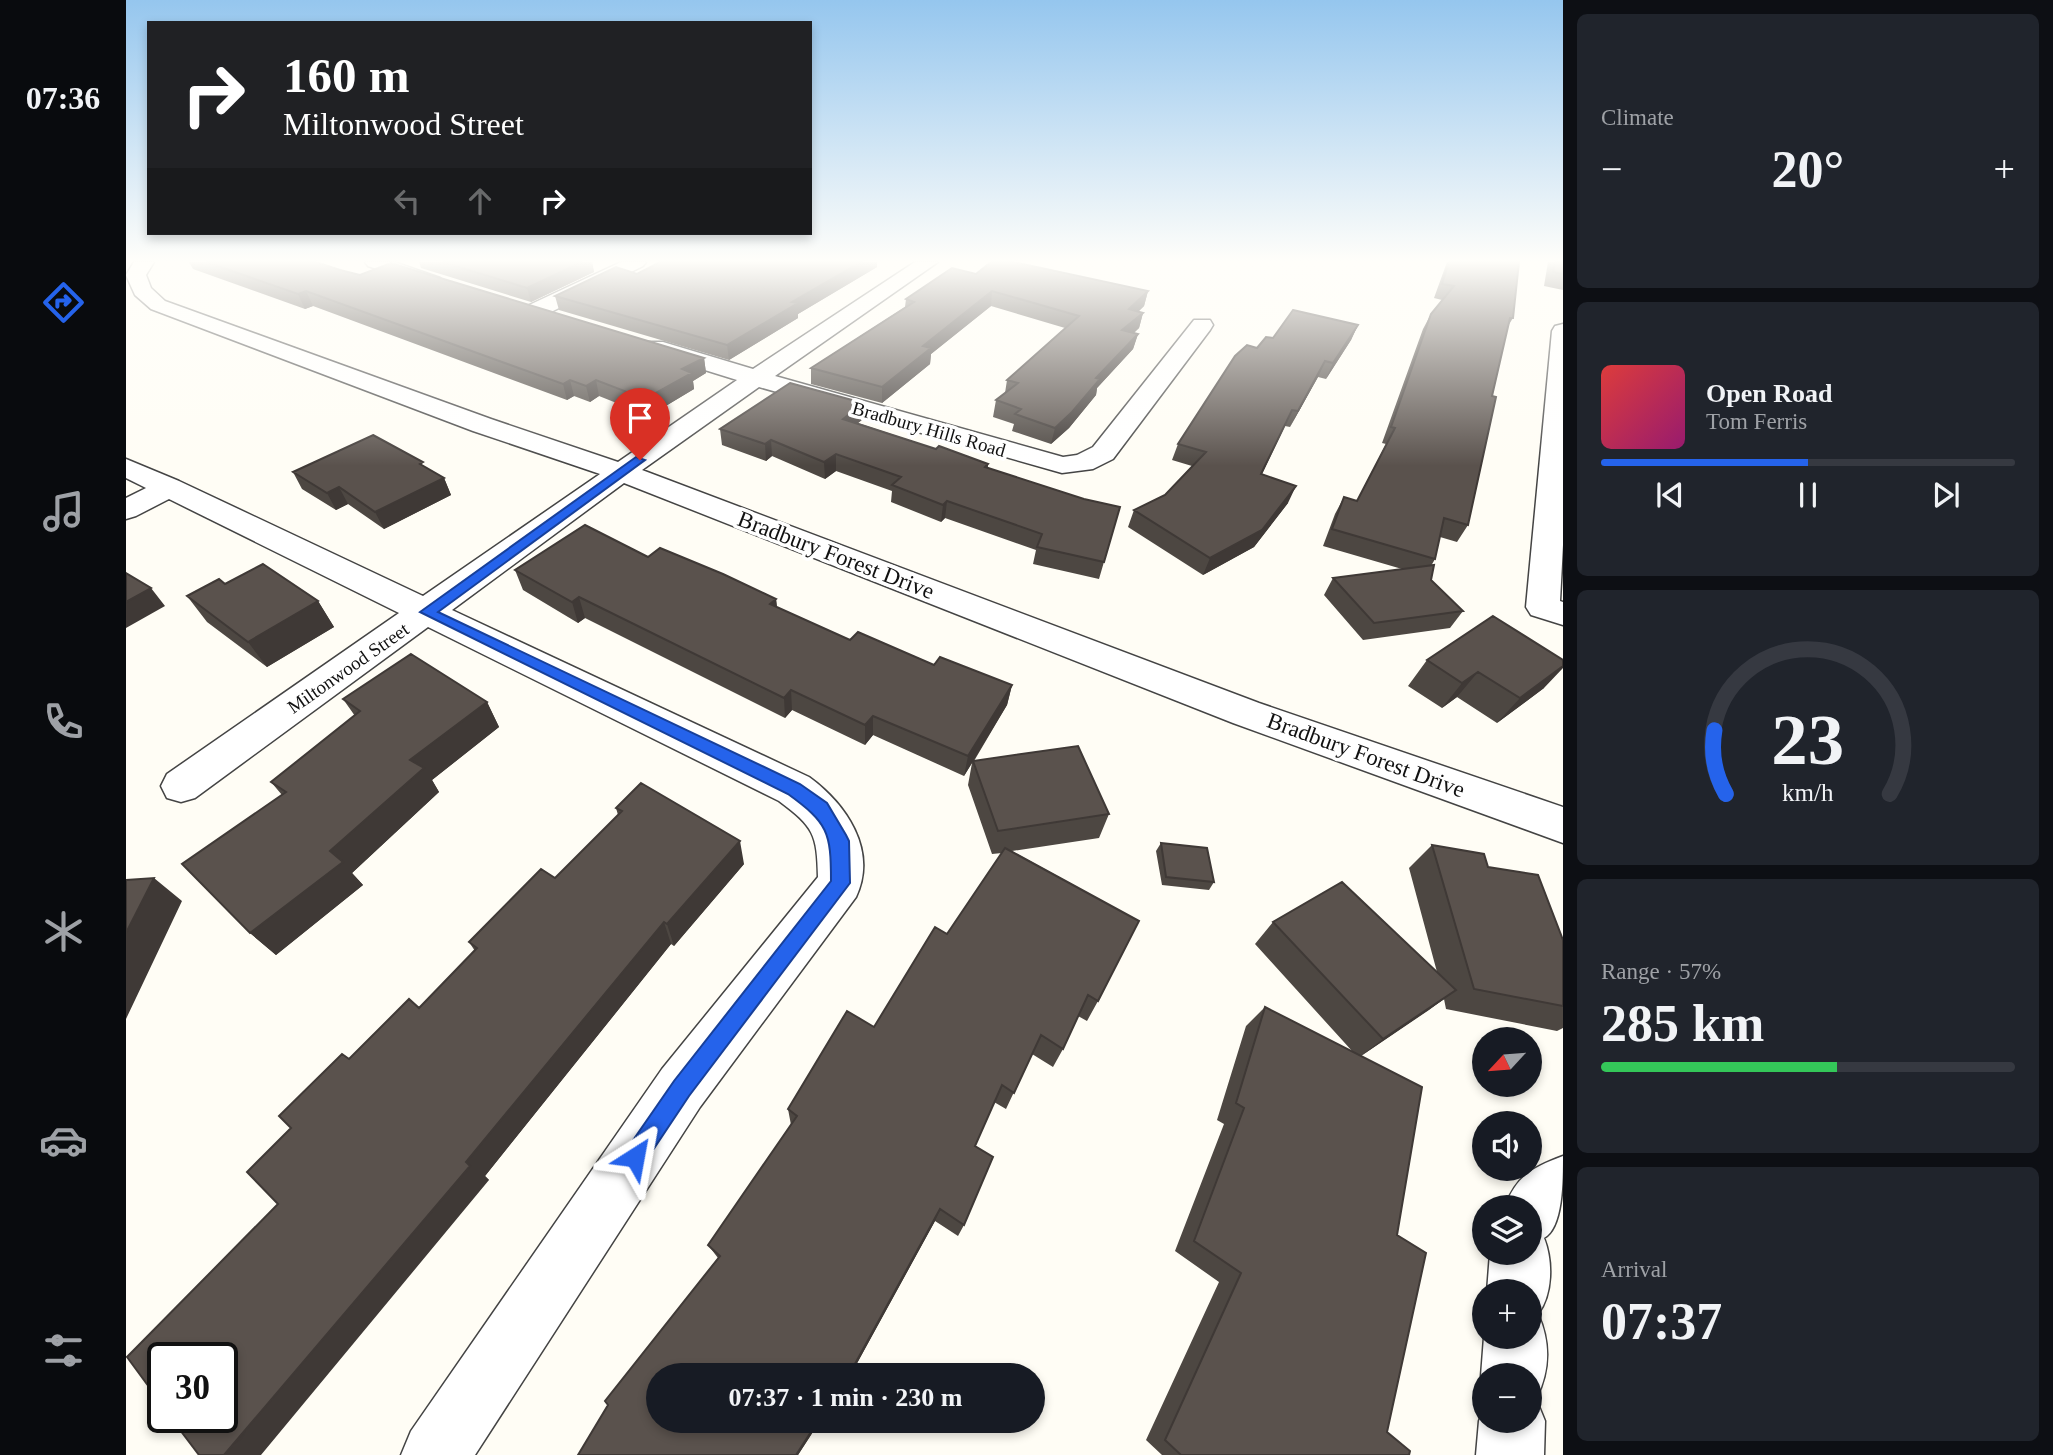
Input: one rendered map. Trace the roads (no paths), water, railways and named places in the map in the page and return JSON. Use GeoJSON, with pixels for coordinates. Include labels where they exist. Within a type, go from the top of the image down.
{"type":"FeatureCollection","features":[{"type":"Feature","properties":{"kind":"street","name":"Bradbury Forest Drive"},"geometry":{"type":"LineString","coordinates":[[225,330],[482,425],[621,472],[1247,713],[1563,825]]}},
{"type":"Feature","properties":{"kind":"street","name":"Miltonwood Street"},"geometry":{"type":"LineString","coordinates":[[181,786],[621,472],[828,330]]}},
{"type":"Feature","properties":{"kind":"street","name":"Bradbury Hills Road"},"geometry":{"type":"LineString","coordinates":[[634,341],[1047,463],[1062,465],[1083,463],[1103,453],[1198,330]]}},
{"type":"Feature","properties":{"kind":"street"},"geometry":{"type":"LineString","coordinates":[[1553,610],[1563,331]]}},
{"type":"Feature","properties":{"kind":"street"},"geometry":{"type":"LineString","coordinates":[[126,467],[794,789],[821,808],[840,841],[840,883],[681,1088],[435,1455]]}},
{"type":"Feature","properties":{"kind":"street"},"geometry":{"type":"LineString","coordinates":[[126,510],[169,487]]}},
{"type":"Feature","properties":{"kind":"street"},"geometry":{"type":"LineString","coordinates":[[1510,1455],[1511,1433]]}}]}
